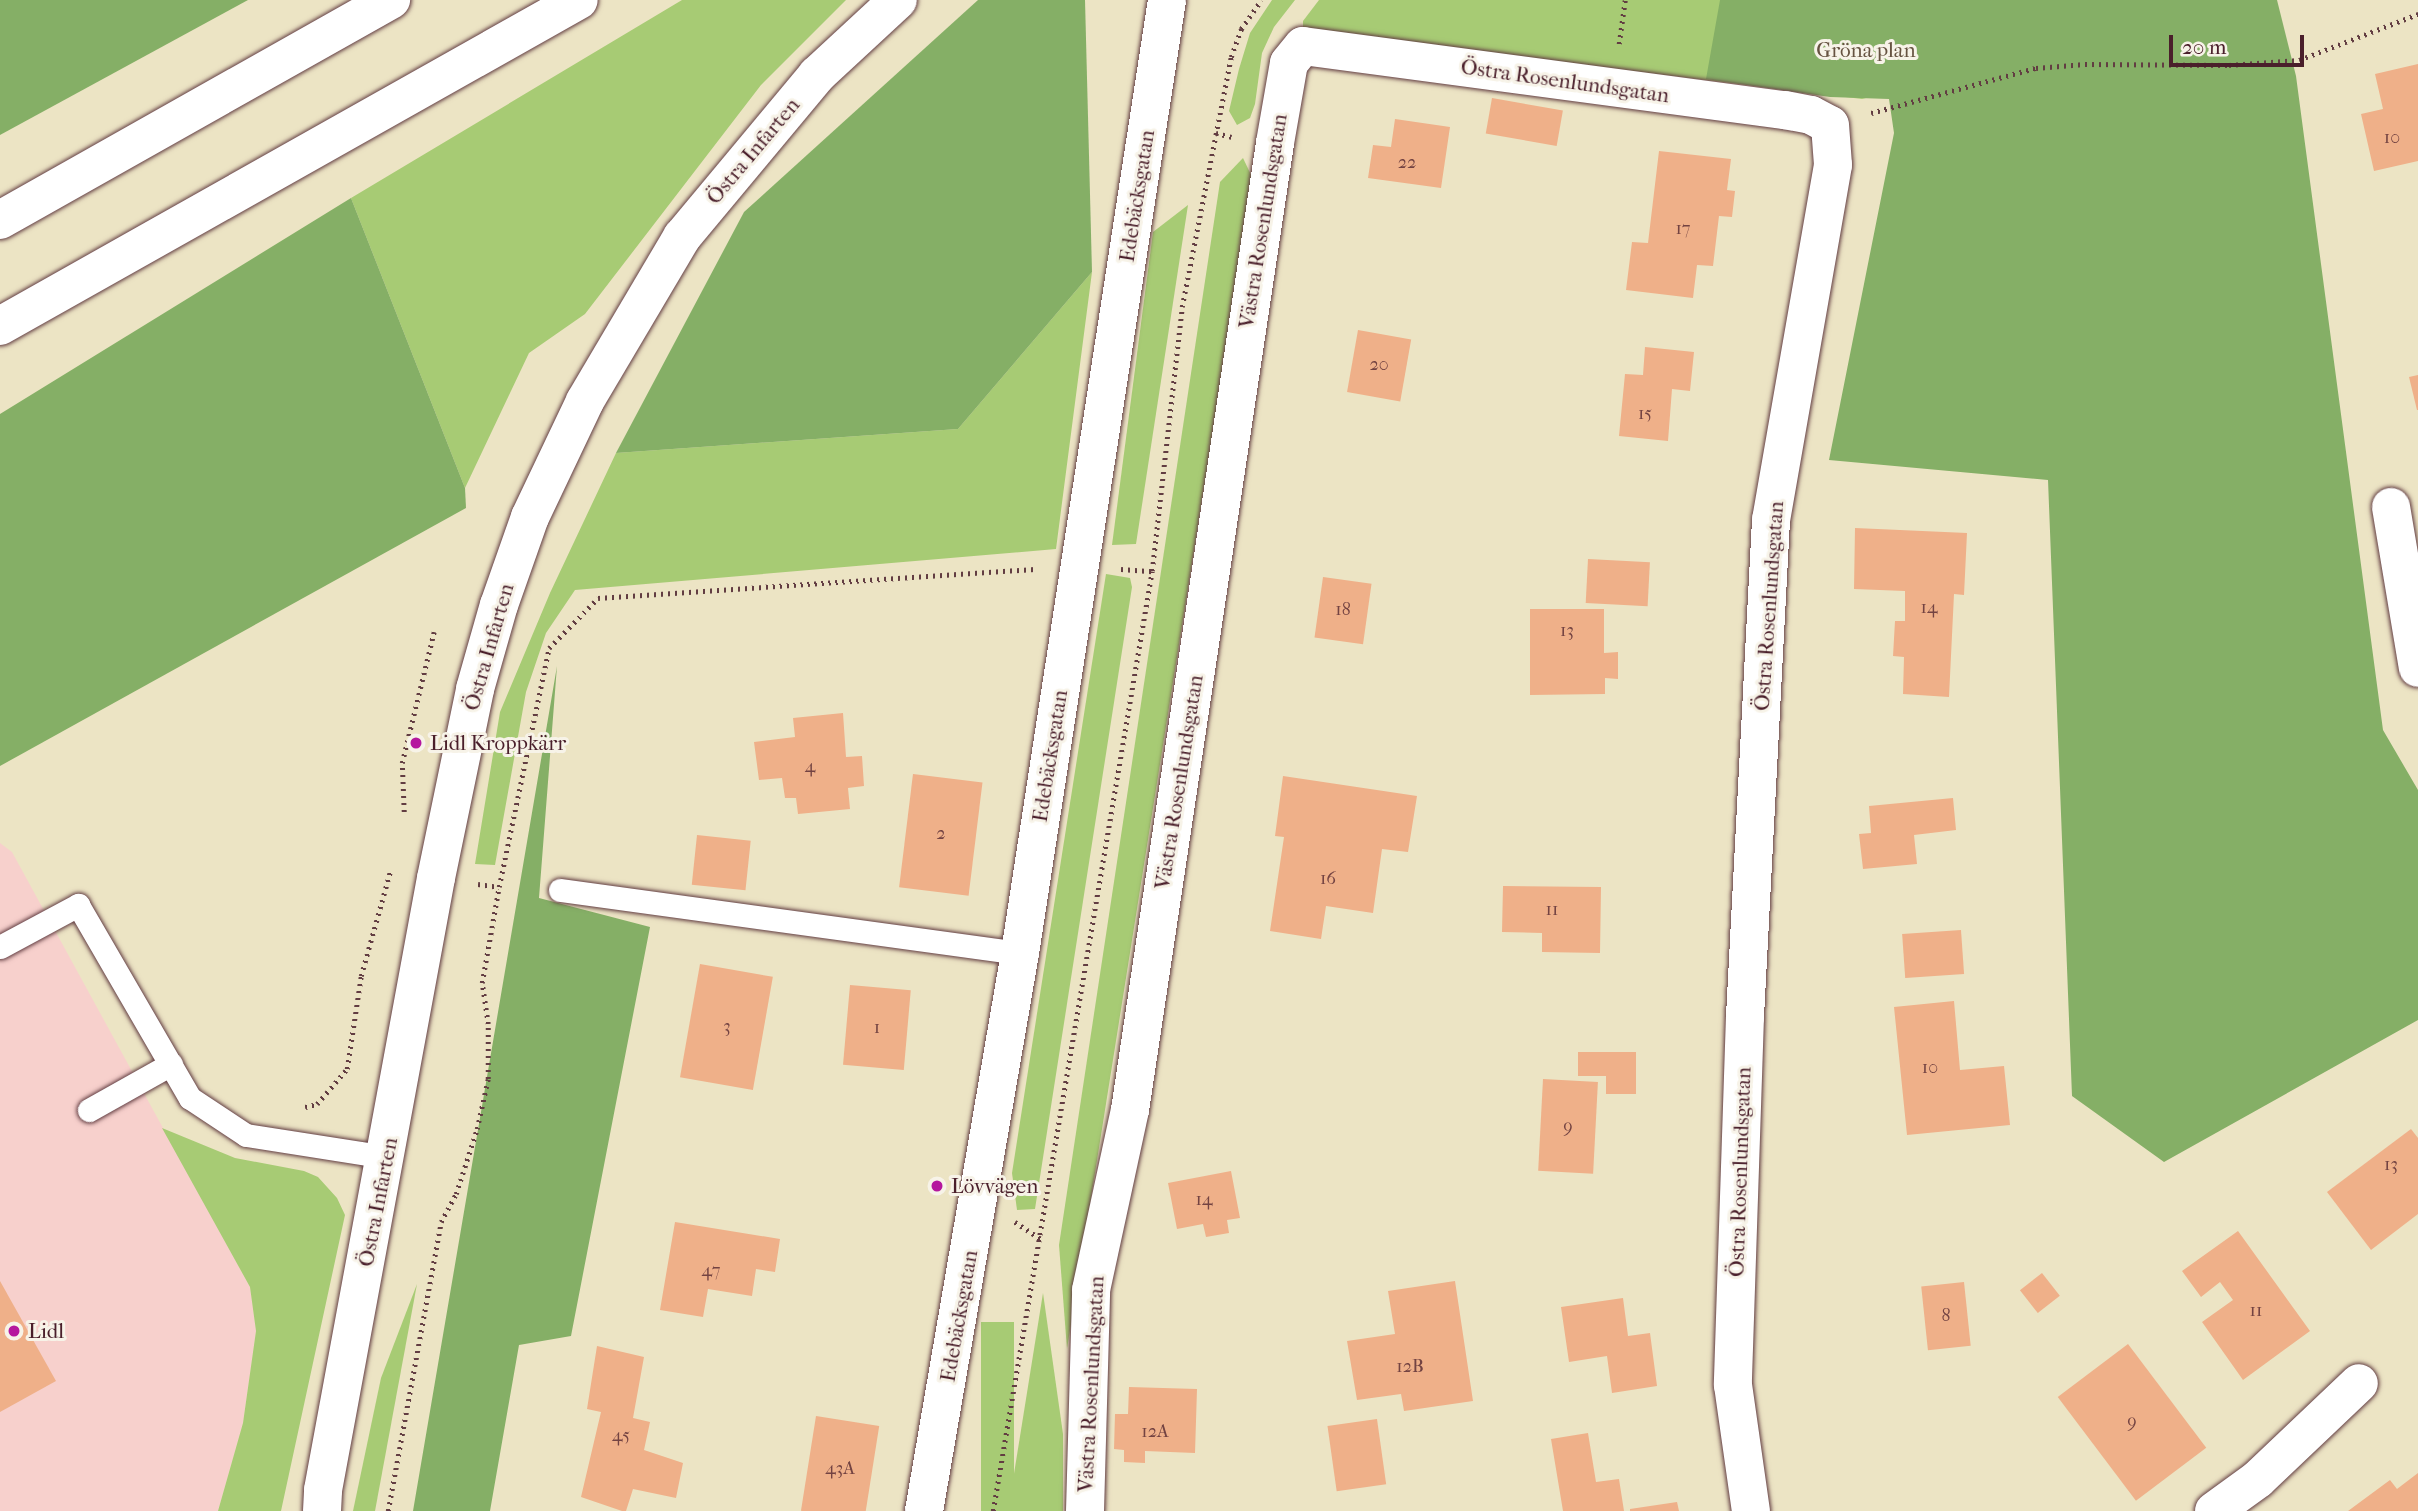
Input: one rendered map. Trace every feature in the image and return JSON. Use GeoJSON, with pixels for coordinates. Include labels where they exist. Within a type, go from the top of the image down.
{"type":"FeatureCollection","features":[{"type":"Feature","properties":{"kind":"main road"},"geometry":{"type":"LineString","coordinates":[[0,220],[391,0]]}},
{"type":"Feature","properties":{"kind":"main road"},"geometry":{"type":"LineString","coordinates":[[0,326],[579,0]]}},
{"type":"Feature","properties":{"kind":"main road","name":"Östra Infarten"},"geometry":{"type":"LineString","coordinates":[[320,1504],[387,1157],[436,878],[475,689],[499,605],[530,517],[585,401],[682,237],[817,75],[898,0]]}},
{"type":"Feature","properties":{"kind":"main road","name":"Edebäcksgatan"},"geometry":{"type":"LineString","coordinates":[[923,1511],[1020,953],[1167,0]]}},
{"type":"Feature","properties":{"kind":"main road","name":"Östra Rosenlundsgatan"},"geometry":{"type":"LineString","coordinates":[[1293,55],[1303,46],[1330,49],[1785,110],[1811,115],[1830,125],[1833,165],[1771,520],[1745,1016],[1733,1384],[1751,1511]]}},
{"type":"Feature","properties":{"kind":"main road","name":"Västra Rosenlundsgatan"},"geometry":{"type":"LineString","coordinates":[[1085,1511],[1091,1290],[1130,1110],[1275,143],[1293,55]]}},
{"type":"Feature","properties":{"kind":"main road"},"geometry":{"type":"LineString","coordinates":[[2391,507],[2418,668]]}},
{"type":"Feature","properties":{"kind":"main road"},"geometry":{"type":"LineString","coordinates":[[2214,1511],[2258,1479],[2359,1383]]}},
{"type":"Feature","properties":{"kind":"lane"},"geometry":{"type":"LineString","coordinates":[[561,890],[1020,953]]}},
{"type":"Feature","properties":{"kind":"lane"},"geometry":{"type":"LineString","coordinates":[[0,947],[78,905],[190,1098],[246,1135],[387,1157]]}},
{"type":"Feature","properties":{"kind":"lane"},"geometry":{"type":"LineString","coordinates":[[89,1110],[171,1064]]}},
{"type":"Feature","properties":{"kind":"path"},"geometry":{"type":"LineString","coordinates":[[993,1511],[1152,571],[1182,307],[1231,57],[1241,29],[1261,0]]}},
{"type":"Feature","properties":{"kind":"path"},"geometry":{"type":"LineString","coordinates":[[1830,125],[2009,73],[2036,68],[2085,64],[2229,65],[2299,60],[2418,14]]}},
{"type":"Feature","properties":{"kind":"path"},"geometry":{"type":"LineString","coordinates":[[401,824],[404,812],[402,763],[434,632]]}},
{"type":"Feature","properties":{"kind":"path"},"geometry":{"type":"LineString","coordinates":[[246,1135],[261,1108],[302,1108],[317,1104],[347,1069],[361,976],[393,859]]}},
{"type":"Feature","properties":{"kind":"path"},"geometry":{"type":"LineString","coordinates":[[391,871],[499,887]]}},
{"type":"Feature","properties":{"kind":"shaded area"},"geometry":{"type":"Polygon","coordinates":[[[0,843],[12,852],[250,1287],[256,1331],[243,1423],[218,1511],[0,1511],[0,843]]]}},
{"type":"Feature","properties":{"kind":"green space"},"geometry":{"type":"Polygon","coordinates":[[[0,0],[248,0],[0,135],[0,0]]]}},
{"type":"Feature","properties":{"kind":"green space"},"geometry":{"type":"Polygon","coordinates":[[[682,0],[846,0],[761,85],[585,314],[529,353],[465,488],[351,198],[682,0]]]}},
{"type":"Feature","properties":{"kind":"green space"},"geometry":{"type":"Polygon","coordinates":[[[978,0],[1085,0],[1092,272],[958,429],[616,453],[744,212],[978,0]]]}},
{"type":"Feature","properties":{"kind":"green space"},"geometry":{"type":"Polygon","coordinates":[[[1272,0],[1295,0],[1274,27],[1262,53],[1255,104],[1250,118],[1237,125],[1229,111],[1239,69],[1250,33],[1272,0]]]}},
{"type":"Feature","properties":{"kind":"green space","name":"Gröna plan"},"geometry":{"type":"Polygon","coordinates":[[[1319,0],[2264,0],[1862,99],[1306,29],[1303,27],[1303,21],[1319,0]]]}},
{"type":"Feature","properties":{"kind":"green space"},"geometry":{"type":"Polygon","coordinates":[[[1720,0],[2277,0],[2296,76],[2383,730],[2418,790],[2418,1020],[2164,1162],[2072,1096],[2048,480],[1829,460],[1894,133],[1889,99],[1830,97],[1706,79],[1720,0]]]}},
{"type":"Feature","properties":{"kind":"green space"},"geometry":{"type":"Polygon","coordinates":[[[1243,158],[1253,179],[1067,1349],[1059,1245],[1220,182],[1243,158]]]}},
{"type":"Feature","properties":{"kind":"green space"},"geometry":{"type":"Polygon","coordinates":[[[351,198],[465,488],[466,508],[0,766],[0,414],[351,198]]]}},
{"type":"Feature","properties":{"kind":"green space"},"geometry":{"type":"Polygon","coordinates":[[[1188,205],[1136,544],[1112,545],[1153,232],[1188,205]]]}},
{"type":"Feature","properties":{"kind":"green space"},"geometry":{"type":"Polygon","coordinates":[[[1092,272],[1056,549],[575,590],[546,633],[526,692],[495,865],[475,864],[500,712],[550,593],[616,453],[958,429],[1092,272]]]}},
{"type":"Feature","properties":{"kind":"green space"},"geometry":{"type":"Polygon","coordinates":[[[1106,574],[1130,578],[1132,587],[1035,1209],[1017,1210],[1012,1173],[1106,574]]]}},
{"type":"Feature","properties":{"kind":"green space"},"geometry":{"type":"Polygon","coordinates":[[[557,666],[539,898],[650,927],[571,1336],[519,1345],[490,1511],[413,1511],[557,666]]]}},
{"type":"Feature","properties":{"kind":"green space"},"geometry":{"type":"Polygon","coordinates":[[[162,1128],[235,1158],[304,1171],[318,1177],[337,1198],[345,1215],[281,1511],[218,1511],[243,1423],[256,1331],[250,1287],[162,1128]]]}},
{"type":"Feature","properties":{"kind":"green space"},"geometry":{"type":"Polygon","coordinates":[[[417,1284],[375,1511],[353,1511],[381,1378],[417,1284]]]}},
{"type":"Feature","properties":{"kind":"green space"},"geometry":{"type":"Polygon","coordinates":[[[1043,1293],[1063,1434],[1063,1511],[1008,1511],[1043,1293]]]}},
{"type":"Feature","properties":{"kind":"green space"},"geometry":{"type":"Polygon","coordinates":[[[981,1322],[1014,1322],[1014,1511],[981,1511],[981,1322]]]}},
{"type":"Feature","properties":{"kind":"building"},"geometry":{"type":"Polygon","coordinates":[[[2418,64],[2418,161],[2374,171],[2361,114],[2383,109],[2375,74],[2418,64]]]}},
{"type":"Feature","properties":{"kind":"building"},"geometry":{"type":"Polygon","coordinates":[[[1492,98],[1563,111],[1557,146],[1486,133],[1492,98]]]}},
{"type":"Feature","properties":{"kind":"building"},"geometry":{"type":"Polygon","coordinates":[[[1395,119],[1450,127],[1441,188],[1368,178],[1373,145],[1391,147],[1395,119]]]}},
{"type":"Feature","properties":{"kind":"building"},"geometry":{"type":"Polygon","coordinates":[[[1659,151],[1731,159],[1727,190],[1735,191],[1732,217],[1719,216],[1713,266],[1697,265],[1693,298],[1626,290],[1632,242],[1648,243],[1659,151]]]}},
{"type":"Feature","properties":{"kind":"building"},"geometry":{"type":"Polygon","coordinates":[[[1358,330],[1411,339],[1400,401],[1347,392],[1358,330]]]}},
{"type":"Feature","properties":{"kind":"building"},"geometry":{"type":"Polygon","coordinates":[[[1645,347],[1694,352],[1690,391],[1672,389],[1668,441],[1619,436],[1625,374],[1643,375],[1645,347]]]}},
{"type":"Feature","properties":{"kind":"building"},"geometry":{"type":"Polygon","coordinates":[[[2418,375],[2418,410],[2417,410],[2409,377],[2418,375]]]}},
{"type":"Feature","properties":{"kind":"building"},"geometry":{"type":"Polygon","coordinates":[[[1855,528],[1967,533],[1964,595],[1954,594],[1949,697],[1903,694],[1904,657],[1893,656],[1895,621],[1905,621],[1905,591],[1854,589],[1855,528]]]}},
{"type":"Feature","properties":{"kind":"building"},"geometry":{"type":"Polygon","coordinates":[[[1588,559],[1650,562],[1648,606],[1586,603],[1588,559]]]}},
{"type":"Feature","properties":{"kind":"building"},"geometry":{"type":"Polygon","coordinates":[[[1323,577],[1372,584],[1363,644],[1315,637],[1323,577]]]}},
{"type":"Feature","properties":{"kind":"building"},"geometry":{"type":"Polygon","coordinates":[[[1530,609],[1604,609],[1604,653],[1618,652],[1618,679],[1605,678],[1605,694],[1530,695],[1530,609]]]}},
{"type":"Feature","properties":{"kind":"building"},"geometry":{"type":"Polygon","coordinates":[[[843,713],[846,757],[862,756],[864,786],[848,788],[850,809],[798,814],[796,798],[785,798],[782,778],[759,780],[754,742],[795,737],[793,718],[843,713]]]}},
{"type":"Feature","properties":{"kind":"building"},"geometry":{"type":"Polygon","coordinates":[[[913,774],[982,783],[969,896],[899,887],[913,774]]]}},
{"type":"Feature","properties":{"kind":"building"},"geometry":{"type":"Polygon","coordinates":[[[1283,776],[1417,796],[1408,852],[1382,849],[1373,913],[1326,906],[1321,939],[1270,931],[1284,837],[1275,836],[1283,776]]]}},
{"type":"Feature","properties":{"kind":"building"},"geometry":{"type":"Polygon","coordinates":[[[1953,798],[1956,830],[1914,835],[1917,864],[1863,869],[1859,834],[1871,833],[1869,806],[1953,798]]]}},
{"type":"Feature","properties":{"kind":"building"},"geometry":{"type":"Polygon","coordinates":[[[697,835],[751,841],[745,890],[692,885],[697,835]]]}},
{"type":"Feature","properties":{"kind":"building"},"geometry":{"type":"Polygon","coordinates":[[[1503,886],[1601,887],[1600,953],[1542,952],[1542,933],[1502,932],[1503,886]]]}},
{"type":"Feature","properties":{"kind":"building"},"geometry":{"type":"Polygon","coordinates":[[[1961,930],[1964,974],[1905,978],[1902,934],[1961,930]]]}},
{"type":"Feature","properties":{"kind":"building"},"geometry":{"type":"Polygon","coordinates":[[[700,964],[773,977],[753,1090],[680,1077],[700,964]]]}},
{"type":"Feature","properties":{"kind":"building"},"geometry":{"type":"Polygon","coordinates":[[[850,985],[911,990],[904,1070],[843,1065],[850,985]]]}},
{"type":"Feature","properties":{"kind":"building"},"geometry":{"type":"Polygon","coordinates":[[[1954,1001],[1960,1070],[2004,1066],[2010,1125],[1907,1135],[1894,1007],[1954,1001]]]}},
{"type":"Feature","properties":{"kind":"building"},"geometry":{"type":"Polygon","coordinates":[[[1578,1052],[1636,1052],[1636,1094],[1606,1094],[1606,1076],[1578,1076],[1578,1052]]]}},
{"type":"Feature","properties":{"kind":"building"},"geometry":{"type":"Polygon","coordinates":[[[1543,1079],[1598,1082],[1593,1174],[1538,1171],[1543,1079]]]}},
{"type":"Feature","properties":{"kind":"building"},"geometry":{"type":"Polygon","coordinates":[[[2411,1129],[2418,1138],[2418,1214],[2371,1250],[2327,1192],[2411,1129]]]}},
{"type":"Feature","properties":{"kind":"building"},"geometry":{"type":"Polygon","coordinates":[[[1231,1171],[1240,1218],[1227,1220],[1229,1233],[1206,1237],[1203,1224],[1177,1229],[1168,1183],[1231,1171]]]}},
{"type":"Feature","properties":{"kind":"building"},"geometry":{"type":"Polygon","coordinates":[[[675,1222],[780,1239],[775,1272],[756,1269],[752,1296],[708,1289],[703,1317],[660,1310],[675,1222]]]}},
{"type":"Feature","properties":{"kind":"building"},"geometry":{"type":"Polygon","coordinates":[[[2238,1231],[2310,1331],[2243,1380],[2202,1322],[2233,1300],[2220,1282],[2201,1297],[2182,1271],[2238,1231]]]}},
{"type":"Feature","properties":{"kind":"building"},"geometry":{"type":"Polygon","coordinates":[[[2042,1273],[2060,1296],[2038,1313],[2020,1290],[2042,1273]]]}},
{"type":"Feature","properties":{"kind":"building","name":"Lidl"},"geometry":{"type":"Polygon","coordinates":[[[0,1281],[56,1381],[0,1412],[0,1281]]]}},
{"type":"Feature","properties":{"kind":"building"},"geometry":{"type":"Polygon","coordinates":[[[1455,1281],[1473,1401],[1404,1411],[1401,1394],[1357,1400],[1347,1341],[1395,1334],[1388,1291],[1455,1281]]]}},
{"type":"Feature","properties":{"kind":"building"},"geometry":{"type":"Polygon","coordinates":[[[1964,1282],[1971,1346],[1928,1350],[1921,1286],[1964,1282]]]}},
{"type":"Feature","properties":{"kind":"building"},"geometry":{"type":"Polygon","coordinates":[[[1623,1298],[1628,1336],[1650,1333],[1657,1386],[1612,1393],[1607,1356],[1569,1362],[1561,1307],[1623,1298]]]}},
{"type":"Feature","properties":{"kind":"building"},"geometry":{"type":"Polygon","coordinates":[[[2128,1344],[2206,1448],[2136,1501],[2058,1397],[2128,1344]]]}},
{"type":"Feature","properties":{"kind":"building"},"geometry":{"type":"Polygon","coordinates":[[[597,1346],[644,1357],[633,1418],[650,1422],[644,1450],[683,1463],[676,1498],[633,1489],[626,1511],[622,1511],[581,1497],[601,1412],[587,1409],[597,1346]]]}},
{"type":"Feature","properties":{"kind":"building"},"geometry":{"type":"Polygon","coordinates":[[[1129,1387],[1197,1389],[1195,1453],[1145,1451],[1145,1463],[1124,1462],[1124,1450],[1114,1449],[1115,1414],[1128,1414],[1129,1387]]]}},
{"type":"Feature","properties":{"kind":"building"},"geometry":{"type":"Polygon","coordinates":[[[816,1416],[879,1426],[866,1511],[801,1511],[816,1416]]]}},
{"type":"Feature","properties":{"kind":"building"},"geometry":{"type":"Polygon","coordinates":[[[1377,1419],[1386,1484],[1337,1491],[1327,1426],[1377,1419]]]}},
{"type":"Feature","properties":{"kind":"building"},"geometry":{"type":"Polygon","coordinates":[[[1588,1433],[1596,1482],[1619,1479],[1624,1511],[1563,1511],[1551,1439],[1588,1433]]]}},
{"type":"Feature","properties":{"kind":"building"},"geometry":{"type":"Polygon","coordinates":[[[2418,1473],[2418,1511],[2348,1511],[2390,1480],[2397,1489],[2418,1473]]]}},
{"type":"Feature","properties":{"kind":"building"},"geometry":{"type":"Polygon","coordinates":[[[1677,1502],[1679,1511],[1630,1511],[1630,1509],[1677,1502]]]}},
{"type":"Feature","properties":{"kind":"place","name":"Lidl Kroppkärr"},"geometry":{"type":"Point","coordinates":[416,743]}},
{"type":"Feature","properties":{"kind":"place","name":"Lövvägen"},"geometry":{"type":"Point","coordinates":[937,1186]}},
{"type":"Feature","properties":{"kind":"place","name":"Lidl"},"geometry":{"type":"Point","coordinates":[14,1331]}}]}
